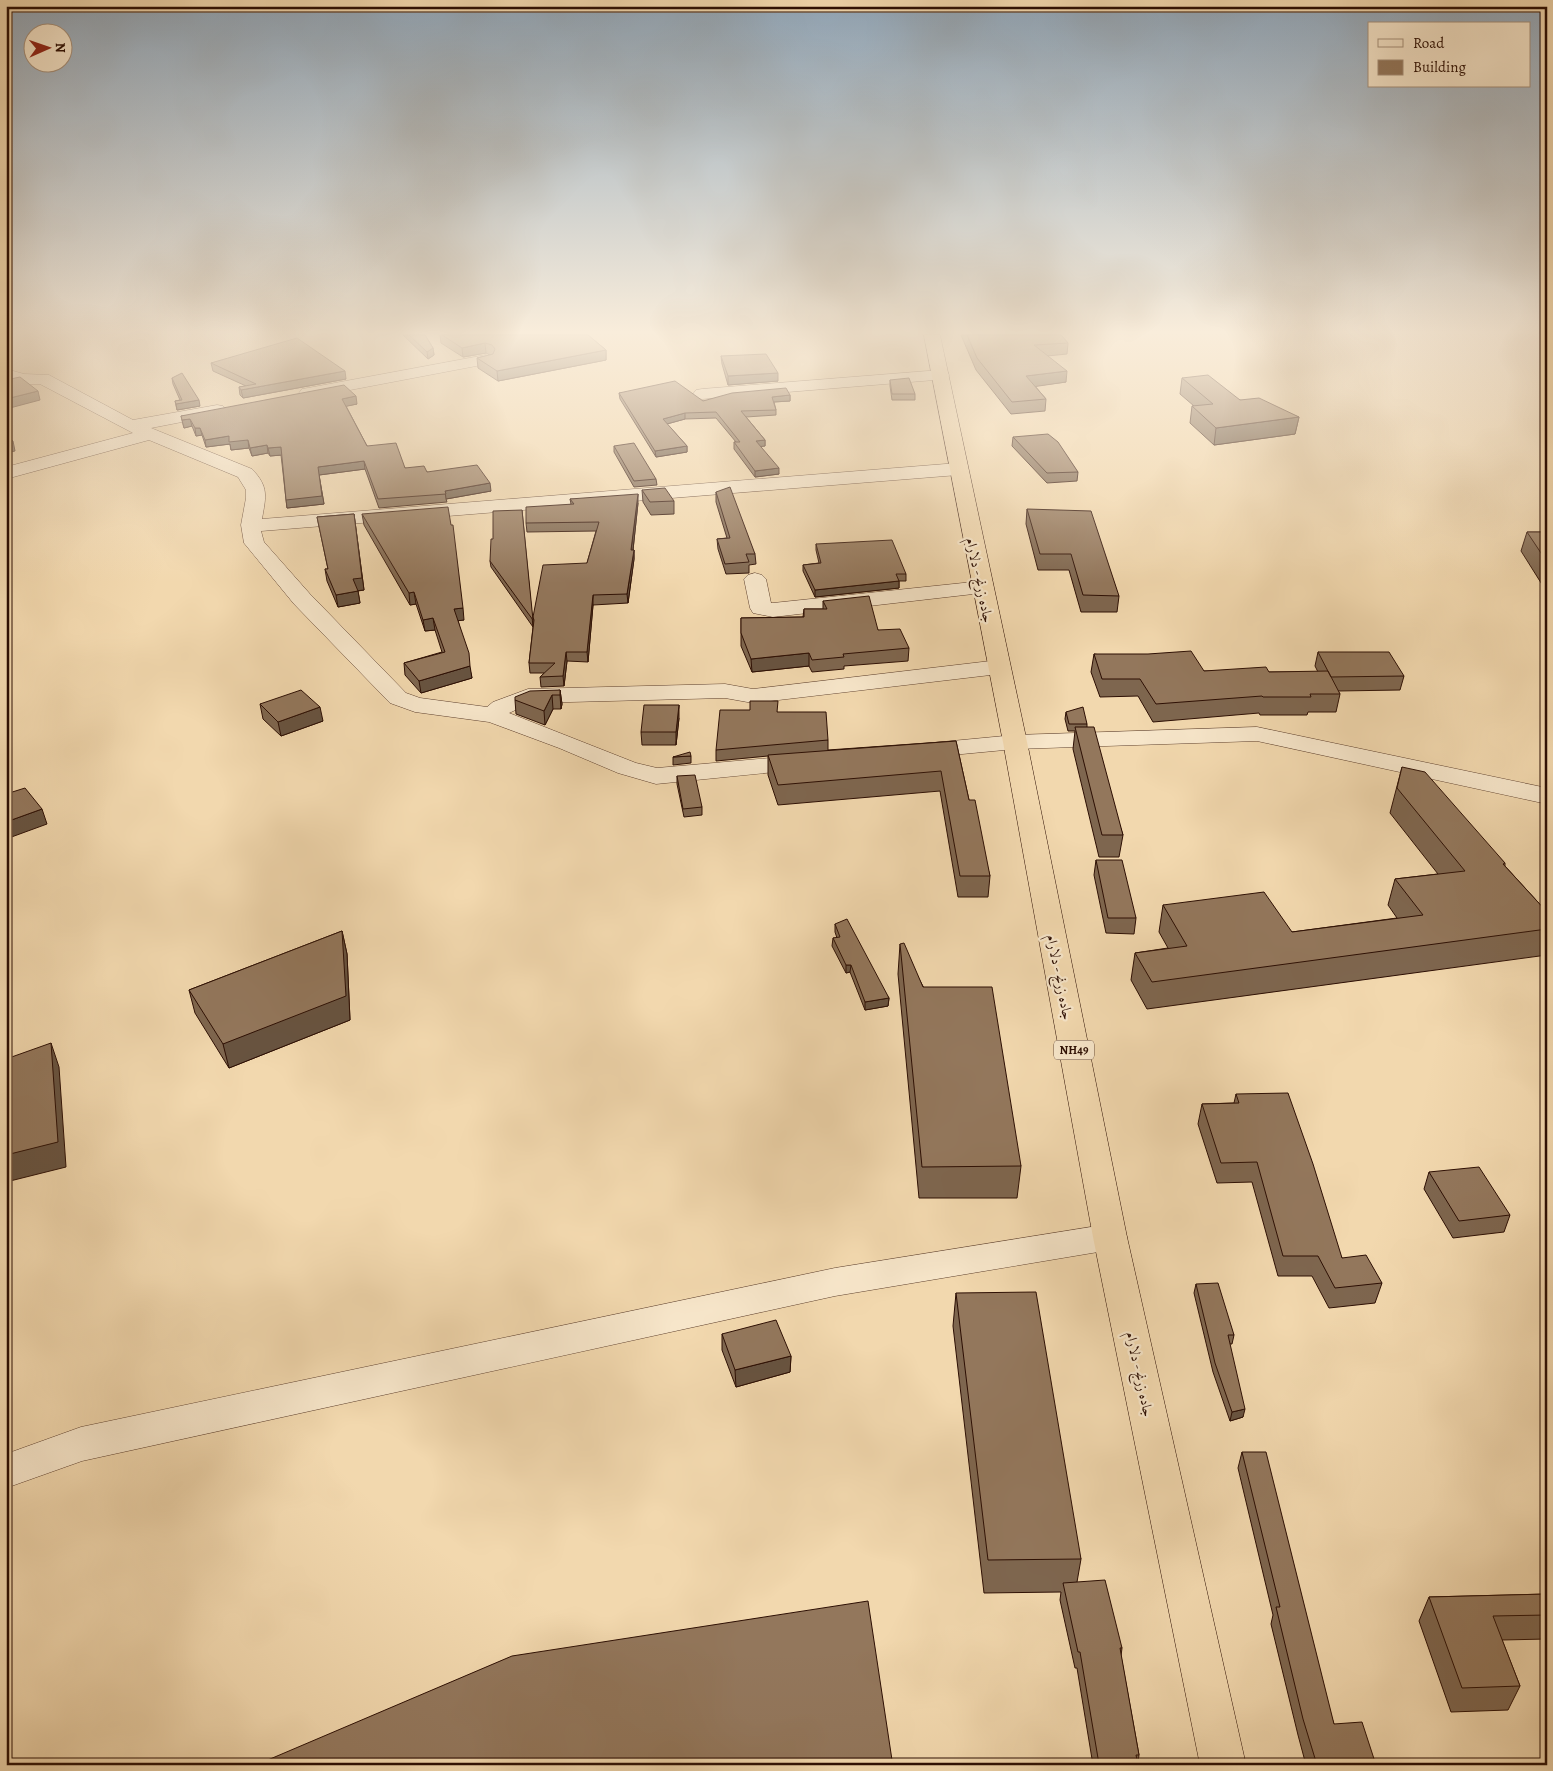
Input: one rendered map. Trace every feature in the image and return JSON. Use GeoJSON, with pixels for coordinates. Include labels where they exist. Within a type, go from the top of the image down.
{"type":"FeatureCollection","features":[{"type":"Feature","properties":{"kind":"highway","name":"جاده زرنج - دلارام"},"geometry":{"type":"LineString","coordinates":[[949,418],[1015,742],[1110,1237],[1223,1765]]}},
{"type":"Feature","properties":{"kind":"street"},"geometry":{"type":"LineString","coordinates":[[115,418],[131,426],[245,473],[254,480],[257,491],[250,534],[254,543],[302,600],[398,698],[415,705],[493,715],[568,743],[627,768],[656,776],[826,760]]}},
{"type":"Feature","properties":{"kind":"street"},"geometry":{"type":"LineString","coordinates":[[131,426],[175,418]]}},
{"type":"Feature","properties":{"kind":"street"},"geometry":{"type":"LineString","coordinates":[[6,473],[151,434]]}},
{"type":"Feature","properties":{"kind":"street"},"geometry":{"type":"LineString","coordinates":[[252,526],[958,468]]}},
{"type":"Feature","properties":{"kind":"street"},"geometry":{"type":"LineString","coordinates":[[755,579],[761,608],[773,610],[982,587]]}},
{"type":"Feature","properties":{"kind":"street"},"geometry":{"type":"LineString","coordinates":[[493,715],[501,707],[528,696],[725,691],[753,696],[999,667]]}},
{"type":"Feature","properties":{"kind":"street"},"geometry":{"type":"LineString","coordinates":[[896,753],[1015,742],[1257,734],[1547,796]]}},
{"type":"Feature","properties":{"kind":"street"},"geometry":{"type":"LineString","coordinates":[[6,1471],[81,1444],[825,1284],[1110,1237]]}},
{"type":"Feature","properties":{"kind":"building"},"geometry":{"type":"Polygon","coordinates":[[[181,418],[352,418],[367,446],[396,443],[405,468],[424,466],[427,472],[477,465],[490,483],[445,491],[446,494],[378,499],[364,461],[318,467],[322,496],[286,500],[281,447],[268,448],[267,445],[250,448],[248,440],[229,442],[229,436],[205,440],[200,428],[195,428],[190,419],[182,420],[181,418]]]}},
{"type":"Feature","properties":{"kind":"building"},"geometry":{"type":"Polygon","coordinates":[[[634,418],[668,418],[663,419],[687,446],[655,451],[634,418]]]}},
{"type":"Feature","properties":{"kind":"building"},"geometry":{"type":"Polygon","coordinates":[[[721,418],[747,418],[765,440],[756,441],[779,468],[755,471],[734,442],[740,442],[721,418]]]}},
{"type":"Feature","properties":{"kind":"building"},"geometry":{"type":"Polygon","coordinates":[[[1205,418],[1294,418],[1216,428],[1205,418]]]}},
{"type":"Feature","properties":{"kind":"building"},"geometry":{"type":"Polygon","coordinates":[[[1048,434],[1058,442],[1078,472],[1047,473],[1013,437],[1048,434]]]}},
{"type":"Feature","properties":{"kind":"building"},"geometry":{"type":"Polygon","coordinates":[[[6,436],[13,441],[6,443],[6,436]]]}},
{"type":"Feature","properties":{"kind":"building"},"geometry":{"type":"Polygon","coordinates":[[[634,443],[656,479],[634,481],[614,446],[634,443]]]}},
{"type":"Feature","properties":{"kind":"building"},"geometry":{"type":"Polygon","coordinates":[[[730,487],[755,554],[746,554],[749,562],[725,564],[717,539],[730,538],[716,492],[730,487]]]}},
{"type":"Feature","properties":{"kind":"building"},"geometry":{"type":"Polygon","coordinates":[[[665,488],[674,501],[650,502],[642,490],[665,488]]]}},
{"type":"Feature","properties":{"kind":"building"},"geometry":{"type":"Polygon","coordinates":[[[638,494],[631,550],[634,550],[627,594],[593,595],[587,652],[566,652],[563,676],[540,677],[555,663],[529,663],[533,617],[543,565],[587,563],[599,522],[526,523],[526,507],[574,504],[570,499],[638,494]]]}},
{"type":"Feature","properties":{"kind":"building"},"geometry":{"type":"Polygon","coordinates":[[[448,507],[451,525],[453,525],[463,608],[454,609],[469,653],[470,666],[419,681],[404,663],[445,652],[433,618],[423,620],[414,592],[409,593],[362,514],[448,507]]]}},
{"type":"Feature","properties":{"kind":"building"},"geometry":{"type":"Polygon","coordinates":[[[1027,509],[1091,511],[1119,596],[1083,595],[1071,554],[1040,554],[1027,509]]]}},
{"type":"Feature","properties":{"kind":"building"},"geometry":{"type":"Polygon","coordinates":[[[522,510],[533,620],[490,561],[491,539],[493,539],[493,511],[522,510]]]}},
{"type":"Feature","properties":{"kind":"building"},"geometry":{"type":"Polygon","coordinates":[[[354,514],[362,578],[353,579],[358,591],[336,595],[325,569],[328,569],[317,517],[354,514]]]}},
{"type":"Feature","properties":{"kind":"building"},"geometry":{"type":"Polygon","coordinates":[[[1527,532],[1547,532],[1547,562],[1527,532]]]}},
{"type":"Feature","properties":{"kind":"building"},"geometry":{"type":"Polygon","coordinates":[[[892,540],[906,574],[896,574],[899,581],[815,590],[803,565],[821,563],[816,544],[892,540]]]}},
{"type":"Feature","properties":{"kind":"building"},"geometry":{"type":"Polygon","coordinates":[[[869,596],[878,630],[900,629],[909,648],[843,654],[844,657],[812,660],[809,653],[751,659],[741,633],[741,618],[804,617],[804,609],[827,609],[823,601],[869,596]]]}},
{"type":"Feature","properties":{"kind":"building"},"geometry":{"type":"Polygon","coordinates":[[[1191,651],[1204,671],[1266,667],[1269,672],[1328,671],[1340,694],[1310,694],[1311,697],[1262,696],[1156,704],[1140,679],[1102,679],[1094,654],[1148,654],[1191,651]]]}},
{"type":"Feature","properties":{"kind":"building"},"geometry":{"type":"Polygon","coordinates":[[[1318,652],[1389,652],[1404,676],[1331,677],[1318,652]]]}},
{"type":"Feature","properties":{"kind":"building"},"geometry":{"type":"Polygon","coordinates":[[[301,690],[320,707],[278,722],[260,704],[301,690]]]}},
{"type":"Feature","properties":{"kind":"building"},"geometry":{"type":"Polygon","coordinates":[[[560,690],[560,695],[552,695],[544,711],[515,700],[515,697],[530,691],[560,690]]]}},
{"type":"Feature","properties":{"kind":"building"},"geometry":{"type":"Polygon","coordinates":[[[750,701],[778,701],[777,712],[826,712],[828,740],[716,750],[720,710],[750,710],[750,701]]]}},
{"type":"Feature","properties":{"kind":"building"},"geometry":{"type":"Polygon","coordinates":[[[644,705],[679,705],[676,732],[641,732],[644,705]]]}},
{"type":"Feature","properties":{"kind":"building"},"geometry":{"type":"Polygon","coordinates":[[[1083,707],[1087,724],[1069,724],[1066,712],[1083,707]]]}},
{"type":"Feature","properties":{"kind":"building"},"geometry":{"type":"Polygon","coordinates":[[[1075,727],[1094,727],[1123,835],[1102,835],[1075,727]]]}},
{"type":"Feature","properties":{"kind":"building"},"geometry":{"type":"Polygon","coordinates":[[[956,741],[969,800],[975,800],[990,876],[960,876],[941,771],[778,785],[768,755],[956,741]]]}},
{"type":"Feature","properties":{"kind":"building"},"geometry":{"type":"Polygon","coordinates":[[[690,752],[691,756],[673,757],[690,752]]]}},
{"type":"Feature","properties":{"kind":"building"},"geometry":{"type":"Polygon","coordinates":[[[1402,767],[1425,772],[1505,863],[1503,864],[1547,912],[1547,929],[1152,982],[1135,953],[1187,946],[1163,905],[1264,892],[1292,932],[1423,915],[1395,879],[1465,871],[1397,788],[1402,767]]]}},
{"type":"Feature","properties":{"kind":"building"},"geometry":{"type":"Polygon","coordinates":[[[695,775],[702,807],[683,809],[677,776],[695,775]]]}},
{"type":"Feature","properties":{"kind":"building"},"geometry":{"type":"Polygon","coordinates":[[[25,788],[42,809],[6,822],[6,794],[25,788]]]}},
{"type":"Feature","properties":{"kind":"building"},"geometry":{"type":"Polygon","coordinates":[[[1096,860],[1122,860],[1136,918],[1108,918],[1096,860]]]}},
{"type":"Feature","properties":{"kind":"building"},"geometry":{"type":"Polygon","coordinates":[[[847,919],[889,998],[865,1002],[851,965],[846,965],[833,938],[840,937],[835,924],[847,919]]]}},
{"type":"Feature","properties":{"kind":"building"},"geometry":{"type":"Polygon","coordinates":[[[342,931],[346,996],[223,1044],[189,990],[342,931]]]}},
{"type":"Feature","properties":{"kind":"building"},"geometry":{"type":"Polygon","coordinates":[[[904,943],[923,987],[992,987],[1021,1166],[922,1167],[900,944],[904,943]]]}},
{"type":"Feature","properties":{"kind":"building"},"geometry":{"type":"Polygon","coordinates":[[[51,1043],[58,1142],[6,1155],[6,1059],[51,1043]]]}},
{"type":"Feature","properties":{"kind":"building"},"geometry":{"type":"Polygon","coordinates":[[[1288,1093],[1313,1164],[1342,1258],[1366,1255],[1382,1283],[1335,1288],[1318,1256],[1283,1256],[1257,1162],[1221,1163],[1202,1104],[1239,1103],[1236,1094],[1288,1093]]]}},
{"type":"Feature","properties":{"kind":"building"},"geometry":{"type":"Polygon","coordinates":[[[1479,1167],[1510,1215],[1459,1221],[1429,1172],[1479,1167]]]}},
{"type":"Feature","properties":{"kind":"building"},"geometry":{"type":"Polygon","coordinates":[[[1218,1283],[1234,1335],[1228,1335],[1245,1409],[1232,1412],[1215,1363],[1196,1284],[1218,1283]]]}},
{"type":"Feature","properties":{"kind":"building"},"geometry":{"type":"Polygon","coordinates":[[[1036,1292],[1081,1559],[988,1560],[956,1293],[1036,1292]]]}},
{"type":"Feature","properties":{"kind":"building"},"geometry":{"type":"Polygon","coordinates":[[[776,1320],[791,1356],[735,1370],[722,1334],[776,1320]]]}},
{"type":"Feature","properties":{"kind":"building"},"geometry":{"type":"Polygon","coordinates":[[[1242,1452],[1266,1452],[1334,1724],[1362,1722],[1376,1765],[1317,1765],[1303,1719],[1276,1607],[1280,1607],[1242,1452]]]}},
{"type":"Feature","properties":{"kind":"building"},"geometry":{"type":"Polygon","coordinates":[[[1105,1580],[1122,1648],[1120,1648],[1139,1755],[1136,1755],[1138,1765],[1091,1765],[1099,1764],[1080,1652],[1078,1652],[1063,1583],[1105,1580]]]}},
{"type":"Feature","properties":{"kind":"building"},"geometry":{"type":"Polygon","coordinates":[[[1547,1594],[1547,1615],[1493,1616],[1520,1686],[1462,1688],[1429,1597],[1547,1594]]]}},
{"type":"Feature","properties":{"kind":"building"},"geometry":{"type":"Polygon","coordinates":[[[868,1601],[892,1760],[841,1765],[256,1765],[512,1656],[868,1601]]]}},
{"type":"Feature","properties":{"kind":"building"},"geometry":{"type":"Polygon","coordinates":[[[1051,1762],[1051,1765],[955,1764],[1051,1762]]]}}]}
